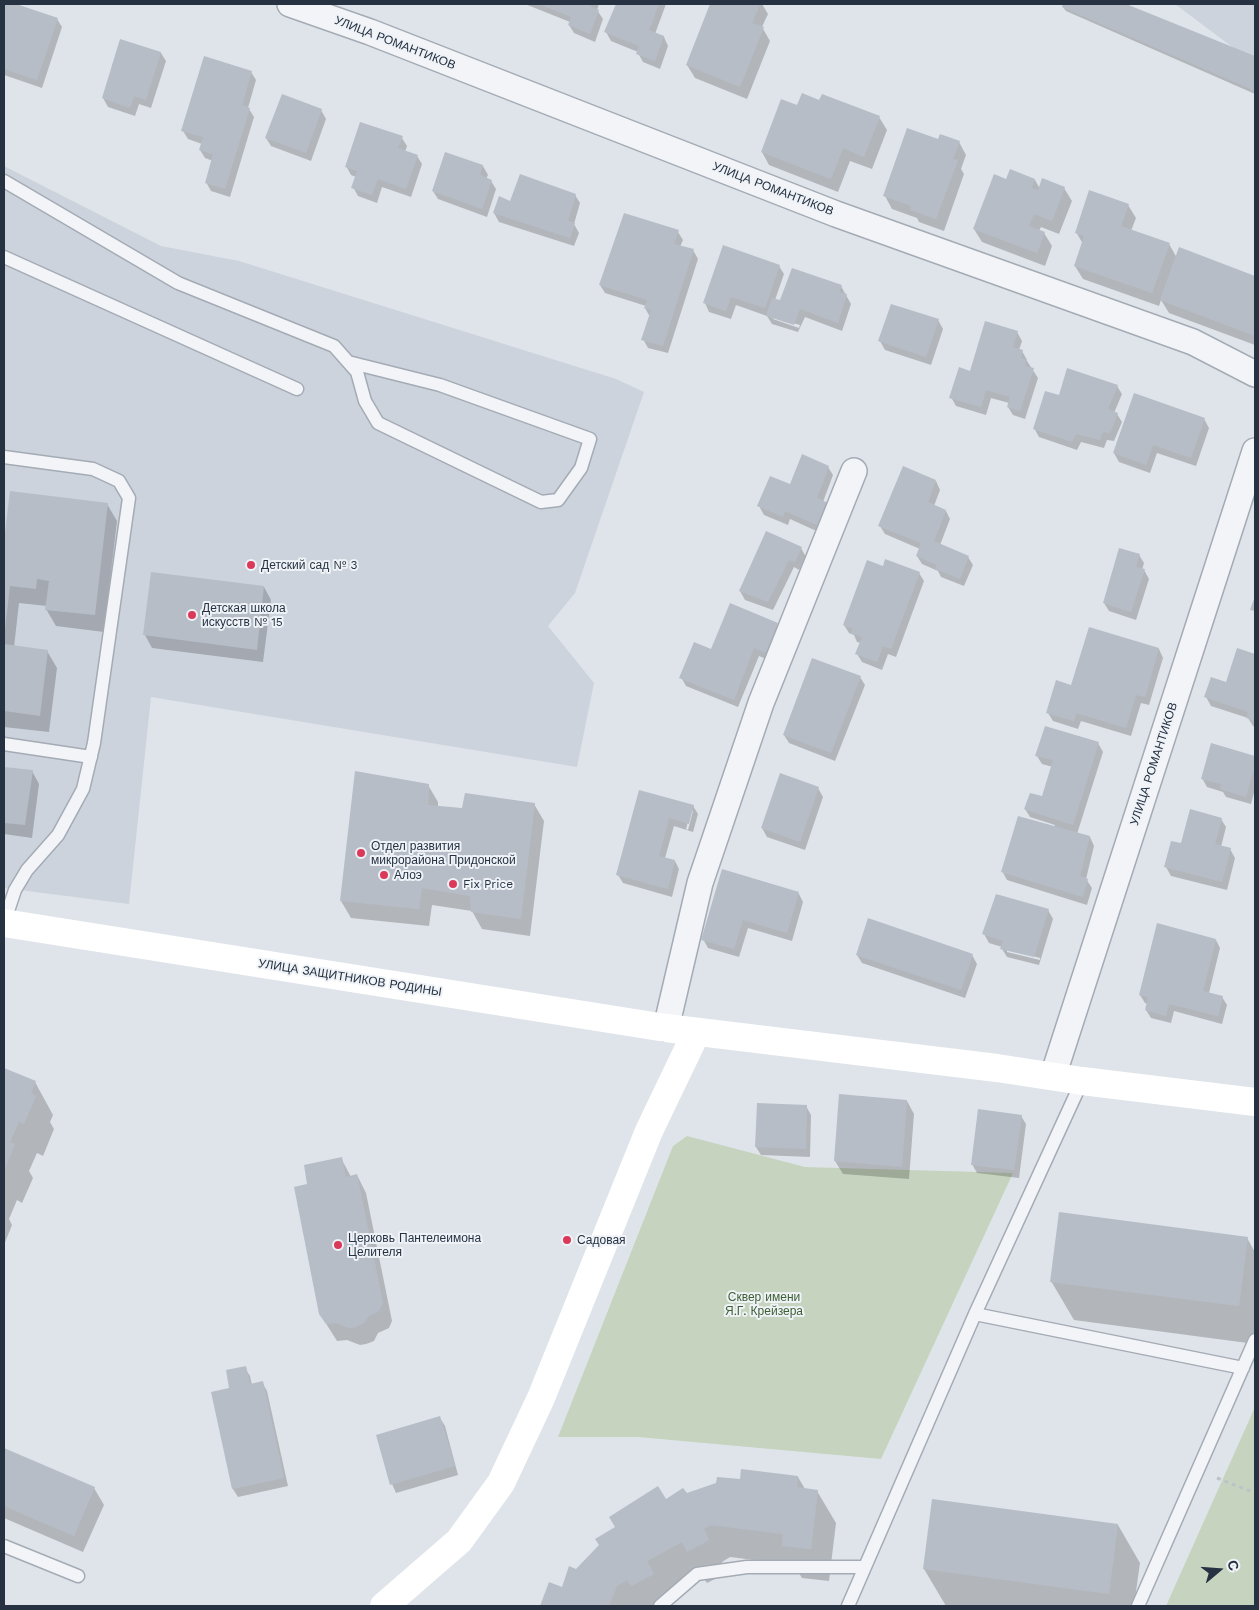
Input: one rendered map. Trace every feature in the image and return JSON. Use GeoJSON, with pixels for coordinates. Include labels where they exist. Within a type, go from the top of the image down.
{"type":"FeatureCollection","features":[{"type":"Feature","properties":{"kind":"street","name":"УЛИЦА РОМАНТИКОВ"},"geometry":{"type":"LineString","coordinates":[[290,4],[379,35],[836,214],[1193,342],[1255,374]]}},
{"type":"Feature","properties":{"kind":"street","name":"УЛИЦА РОМАНТИКОВ"},"geometry":{"type":"LineString","coordinates":[[1053,1076],[1255,452]]}},
{"type":"Feature","properties":{"kind":"street"},"geometry":{"type":"LineString","coordinates":[[666,1028],[700,882],[761,703],[854,471]]}},
{"type":"Feature","properties":{"kind":"street","name":"УЛИЦА ЗАЩИТНИКОВ РОДИНЫ"},"geometry":{"type":"LineString","coordinates":[[4,923],[666,1028],[1255,1102]]}},
{"type":"Feature","properties":{"kind":"street"},"geometry":{"type":"LineString","coordinates":[[384,1606],[459,1541],[501,1483],[541,1398],[649,1131],[696,1032]]}},
{"type":"Feature","properties":{"kind":"lane"},"geometry":{"type":"LineString","coordinates":[[4,181],[178,282],[334,346],[348,362],[357,372],[365,401],[378,423],[541,502],[558,500],[581,468],[590,439],[440,385],[348,362]]}},
{"type":"Feature","properties":{"kind":"lane"},"geometry":{"type":"LineString","coordinates":[[4,257],[297,389]]}},
{"type":"Feature","properties":{"kind":"lane"},"geometry":{"type":"LineString","coordinates":[[4,457],[93,469],[119,481],[129,498],[94,743],[83,789],[58,835],[27,870],[15,890],[4,923]]}},
{"type":"Feature","properties":{"kind":"lane"},"geometry":{"type":"LineString","coordinates":[[4,744],[91,757]]}},
{"type":"Feature","properties":{"kind":"lane"},"geometry":{"type":"LineString","coordinates":[[848,1606],[976,1314],[1082,1081]]}},
{"type":"Feature","properties":{"kind":"lane"},"geometry":{"type":"LineString","coordinates":[[976,1314],[1244,1368]]}},
{"type":"Feature","properties":{"kind":"lane"},"geometry":{"type":"LineString","coordinates":[[1138,1606],[1255,1340]]}},
{"type":"Feature","properties":{"kind":"lane"},"geometry":{"type":"LineString","coordinates":[[4,1546],[78,1576]]}},
{"type":"Feature","properties":{"kind":"lane"},"geometry":{"type":"LineString","coordinates":[[660,1606],[697,1574],[747,1567],[864,1567]]}},
{"type":"Feature","properties":{"kind":"path"},"geometry":{"type":"LineString","coordinates":[[1198,1471],[1255,1494]]}},
{"type":"Feature","properties":{"kind":"shaded area"},"geometry":{"type":"Polygon","coordinates":[[[1175,4],[1255,4],[1255,64],[1175,4]]]}},
{"type":"Feature","properties":{"kind":"shaded area","name":"Детский сад № 3"},"geometry":{"type":"Polygon","coordinates":[[[4,166],[161,246],[239,261],[616,379],[644,392],[575,593],[548,626],[594,683],[577,767],[151,697],[129,904],[4,888],[4,166]]]}},
{"type":"Feature","properties":{"kind":"green space","name":"Сквер имени Я.Г. Крейзера"},"geometry":{"type":"Polygon","coordinates":[[[687,1136],[805,1167],[1013,1173],[881,1459],[638,1437],[558,1437],[673,1146],[687,1136]]]}},
{"type":"Feature","properties":{"kind":"green space"},"geometry":{"type":"Polygon","coordinates":[[[1255,1407],[1255,1606],[1166,1606],[1255,1407]]]}},
{"type":"Feature","properties":{"kind":"building"},"geometry":{"type":"Polygon","coordinates":[[[5,4],[16,4],[58,18],[37,80],[4,69],[5,4]]]}},
{"type":"Feature","properties":{"kind":"building"},"geometry":{"type":"Polygon","coordinates":[[[539,4],[591,4],[590,6],[599,10],[590,34],[568,25],[571,17],[539,4]]]}},
{"type":"Feature","properties":{"kind":"building"},"geometry":{"type":"Polygon","coordinates":[[[616,4],[659,4],[649,30],[664,36],[655,61],[636,54],[639,46],[604,32],[616,4]]]}},
{"type":"Feature","properties":{"kind":"building"},"geometry":{"type":"Polygon","coordinates":[[[710,4],[760,4],[752,23],[764,27],[740,87],[686,65],[710,4]]]}},
{"type":"Feature","properties":{"kind":"building"},"geometry":{"type":"Polygon","coordinates":[[[1063,4],[1126,4],[1255,56],[1255,91],[1062,7],[1063,4]]]}},
{"type":"Feature","properties":{"kind":"building"},"geometry":{"type":"Polygon","coordinates":[[[120,39],[161,52],[146,100],[134,96],[130,108],[102,98],[120,39]]]}},
{"type":"Feature","properties":{"kind":"building"},"geometry":{"type":"Polygon","coordinates":[[[204,56],[252,71],[242,105],[250,108],[225,189],[205,183],[213,154],[199,150],[203,137],[181,131],[204,56]]]}},
{"type":"Feature","properties":{"kind":"building"},"geometry":{"type":"Polygon","coordinates":[[[802,93],[819,100],[822,94],[880,116],[864,157],[843,148],[831,179],[761,152],[781,99],[797,105],[802,93]]]}},
{"type":"Feature","properties":{"kind":"building"},"geometry":{"type":"Polygon","coordinates":[[[282,94],[322,109],[306,153],[265,138],[282,94]]]}},
{"type":"Feature","properties":{"kind":"building"},"geometry":{"type":"Polygon","coordinates":[[[360,122],[403,136],[398,148],[418,155],[406,189],[378,179],[372,195],[351,188],[357,171],[345,167],[360,122]]]}},
{"type":"Feature","properties":{"kind":"building"},"geometry":{"type":"Polygon","coordinates":[[[907,128],[938,139],[940,134],[960,141],[953,159],[958,160],[936,219],[910,210],[911,206],[883,196],[907,128]]]}},
{"type":"Feature","properties":{"kind":"building"},"geometry":{"type":"Polygon","coordinates":[[[445,152],[483,165],[480,175],[492,180],[482,209],[432,191],[445,152]]]}},
{"type":"Feature","properties":{"kind":"building"},"geometry":{"type":"Polygon","coordinates":[[[1010,169],[1035,179],[1032,188],[1038,190],[1042,178],[1065,187],[1052,221],[1034,214],[1029,226],[1045,232],[1037,253],[973,229],[994,174],[1006,179],[1010,169]]]}},
{"type":"Feature","properties":{"kind":"building"},"geometry":{"type":"Polygon","coordinates":[[[520,174],[576,194],[568,221],[575,223],[570,238],[493,213],[499,196],[510,201],[520,174]]]}},
{"type":"Feature","properties":{"kind":"building"},"geometry":{"type":"Polygon","coordinates":[[[1089,190],[1129,204],[1121,226],[1170,243],[1152,293],[1074,266],[1084,236],[1075,233],[1089,190]]]}},
{"type":"Feature","properties":{"kind":"building"},"geometry":{"type":"Polygon","coordinates":[[[624,213],[679,230],[674,244],[694,249],[663,346],[641,340],[651,310],[644,308],[647,300],[599,285],[624,213]]]}},
{"type":"Feature","properties":{"kind":"building"},"geometry":{"type":"Polygon","coordinates":[[[723,245],[780,265],[765,308],[731,297],[726,311],[703,303],[723,245]]]}},
{"type":"Feature","properties":{"kind":"building"},"geometry":{"type":"Polygon","coordinates":[[[1179,247],[1255,276],[1255,336],[1160,300],[1179,247]]]}},
{"type":"Feature","properties":{"kind":"building"},"geometry":{"type":"Polygon","coordinates":[[[792,268],[842,285],[839,292],[847,294],[838,323],[800,309],[794,325],[766,316],[772,298],[780,300],[792,268]]]}},
{"type":"Feature","properties":{"kind":"building"},"geometry":{"type":"Polygon","coordinates":[[[891,304],[939,319],[926,357],[878,341],[891,304]]]}},
{"type":"Feature","properties":{"kind":"building"},"geometry":{"type":"Polygon","coordinates":[[[985,321],[1018,331],[1013,347],[1023,350],[1021,358],[1027,360],[1025,366],[1034,368],[1020,411],[1007,407],[1010,397],[986,390],[981,407],[949,398],[959,367],[970,371],[985,321]]]}},
{"type":"Feature","properties":{"kind":"building"},"geometry":{"type":"Polygon","coordinates":[[[1067,368],[1118,385],[1108,409],[1118,413],[1110,433],[1103,432],[1100,440],[1076,434],[1072,442],[1033,429],[1045,391],[1059,395],[1067,368]]]}},
{"type":"Feature","properties":{"kind":"building"},"geometry":{"type":"Polygon","coordinates":[[[1134,393],[1205,418],[1191,458],[1153,445],[1146,465],[1113,453],[1134,393]]]}},
{"type":"Feature","properties":{"kind":"building"},"geometry":{"type":"Polygon","coordinates":[[[802,454],[829,466],[817,498],[828,503],[819,526],[785,511],[783,517],[757,506],[770,476],[790,484],[802,454]]]}},
{"type":"Feature","properties":{"kind":"building"},"geometry":{"type":"Polygon","coordinates":[[[903,466],[936,480],[928,502],[946,510],[934,541],[969,556],[960,579],[935,569],[937,565],[916,556],[921,543],[878,526],[903,466]]]}},
{"type":"Feature","properties":{"kind":"building"},"geometry":{"type":"Polygon","coordinates":[[[10,491],[108,503],[95,615],[45,610],[49,581],[37,579],[36,589],[10,586],[4,630],[4,541],[10,491]]]}},
{"type":"Feature","properties":{"kind":"building"},"geometry":{"type":"Polygon","coordinates":[[[766,531],[802,547],[795,562],[789,560],[768,602],[739,591],[766,531]]]}},
{"type":"Feature","properties":{"kind":"building"},"geometry":{"type":"Polygon","coordinates":[[[1119,548],[1140,554],[1136,567],[1145,569],[1131,612],[1103,603],[1119,548]]]}},
{"type":"Feature","properties":{"kind":"building"},"geometry":{"type":"Polygon","coordinates":[[[885,559],[920,572],[891,649],[883,646],[877,662],[855,654],[862,637],[851,633],[853,629],[843,625],[867,560],[883,566],[885,559]]]}},
{"type":"Feature","properties":{"kind":"building"},"geometry":{"type":"Polygon","coordinates":[[[151,572],[264,586],[257,650],[143,635],[151,572]]]}},
{"type":"Feature","properties":{"kind":"building"},"geometry":{"type":"Polygon","coordinates":[[[1255,596],[1255,611],[1250,610],[1255,596]]]}},
{"type":"Feature","properties":{"kind":"building"},"geometry":{"type":"Polygon","coordinates":[[[730,603],[778,623],[766,653],[754,648],[734,700],[679,678],[694,642],[711,649],[730,603]]]}},
{"type":"Feature","properties":{"kind":"building"},"geometry":{"type":"Polygon","coordinates":[[[1089,627],[1159,648],[1145,697],[1136,695],[1126,728],[1076,713],[1074,721],[1046,713],[1056,680],[1071,685],[1089,627]]]}},
{"type":"Feature","properties":{"kind":"building"},"geometry":{"type":"Polygon","coordinates":[[[4,644],[48,650],[40,716],[4,711],[4,644]]]}},
{"type":"Feature","properties":{"kind":"building"},"geometry":{"type":"Polygon","coordinates":[[[1237,648],[1255,654],[1255,721],[1246,718],[1248,712],[1204,697],[1211,677],[1226,682],[1237,648]]]}},
{"type":"Feature","properties":{"kind":"building"},"geometry":{"type":"Polygon","coordinates":[[[812,658],[861,676],[831,753],[783,735],[812,658]]]}},
{"type":"Feature","properties":{"kind":"building"},"geometry":{"type":"Polygon","coordinates":[[[1045,726],[1099,742],[1073,825],[1024,809],[1030,793],[1042,796],[1053,760],[1035,756],[1045,726]]]}},
{"type":"Feature","properties":{"kind":"building"},"geometry":{"type":"Polygon","coordinates":[[[1211,743],[1255,756],[1255,765],[1246,797],[1220,789],[1221,784],[1201,779],[1211,743]]]}},
{"type":"Feature","properties":{"kind":"building"},"geometry":{"type":"Polygon","coordinates":[[[4,767],[33,770],[25,825],[4,823],[4,767]]]}},
{"type":"Feature","properties":{"kind":"building"},"geometry":{"type":"Polygon","coordinates":[[[355,771],[429,784],[428,805],[462,808],[465,793],[535,803],[521,919],[471,912],[470,896],[422,888],[419,909],[340,901],[355,771]]]}},
{"type":"Feature","properties":{"kind":"building"},"geometry":{"type":"Polygon","coordinates":[[[780,773],[819,787],[800,842],[761,828],[780,773]]]}},
{"type":"Feature","properties":{"kind":"building"},"geometry":{"type":"Polygon","coordinates":[[[639,790],[694,805],[689,824],[669,818],[659,856],[675,860],[668,889],[616,875],[639,790]]]}},
{"type":"Feature","properties":{"kind":"building"},"geometry":{"type":"Polygon","coordinates":[[[1190,809],[1222,818],[1215,844],[1231,848],[1222,882],[1164,867],[1171,841],[1181,843],[1190,809]]]}},
{"type":"Feature","properties":{"kind":"building"},"geometry":{"type":"Polygon","coordinates":[[[1018,816],[1090,836],[1080,876],[1088,879],[1083,897],[1001,872],[1018,816]]]}},
{"type":"Feature","properties":{"kind":"building"},"geometry":{"type":"Polygon","coordinates":[[[722,869],[799,892],[787,933],[743,920],[734,949],[701,940],[722,869]]]}},
{"type":"Feature","properties":{"kind":"building"},"geometry":{"type":"Polygon","coordinates":[[[996,894],[1049,909],[1034,957],[1000,949],[1003,941],[982,934],[996,894]]]}},
{"type":"Feature","properties":{"kind":"building"},"geometry":{"type":"Polygon","coordinates":[[[868,918],[973,954],[961,990],[856,955],[868,918]]]}},
{"type":"Feature","properties":{"kind":"building"},"geometry":{"type":"Polygon","coordinates":[[[1157,923],[1216,939],[1203,991],[1223,996],[1218,1016],[1169,1004],[1166,1016],[1145,1010],[1148,997],[1139,995],[1157,923]]]}},
{"type":"Feature","properties":{"kind":"building"},"geometry":{"type":"Polygon","coordinates":[[[4,1068],[36,1081],[31,1093],[36,1096],[24,1124],[19,1121],[10,1142],[15,1144],[4,1171],[4,1068]]]}},
{"type":"Feature","properties":{"kind":"building"},"geometry":{"type":"Polygon","coordinates":[[[839,1094],[907,1100],[902,1167],[834,1161],[839,1094]]]}},
{"type":"Feature","properties":{"kind":"building"},"geometry":{"type":"Polygon","coordinates":[[[757,1103],[807,1105],[806,1149],[755,1147],[757,1103]]]}},
{"type":"Feature","properties":{"kind":"building"},"geometry":{"type":"Polygon","coordinates":[[[978,1109],[1022,1115],[1014,1170],[971,1165],[978,1109]]]}},
{"type":"Feature","properties":{"kind":"building","name":"Церковь Пантелеимона Целителя"},"geometry":{"type":"Polygon","coordinates":[[[342,1157],[346,1177],[357,1174],[383,1303],[379,1311],[369,1316],[364,1323],[349,1328],[336,1323],[326,1324],[319,1314],[294,1187],[307,1184],[304,1165],[342,1157]]]}},
{"type":"Feature","properties":{"kind":"building"},"geometry":{"type":"Polygon","coordinates":[[[1059,1212],[1248,1237],[1239,1306],[1050,1282],[1059,1212]]]}},
{"type":"Feature","properties":{"kind":"building"},"geometry":{"type":"Polygon","coordinates":[[[246,1366],[250,1384],[263,1381],[284,1478],[232,1489],[211,1392],[229,1388],[226,1370],[246,1366]]]}},
{"type":"Feature","properties":{"kind":"building"},"geometry":{"type":"Polygon","coordinates":[[[440,1416],[455,1466],[390,1485],[376,1435],[440,1416]]]}},
{"type":"Feature","properties":{"kind":"building"},"geometry":{"type":"Polygon","coordinates":[[[4,1448],[95,1487],[74,1536],[4,1506],[4,1448]]]}},
{"type":"Feature","properties":{"kind":"building"},"geometry":{"type":"Polygon","coordinates":[[[741,1469],[798,1476],[797,1487],[818,1490],[811,1549],[782,1546],[783,1534],[711,1525],[704,1529],[709,1540],[687,1552],[682,1542],[647,1561],[654,1574],[631,1586],[627,1580],[617,1586],[609,1606],[540,1606],[549,1582],[562,1587],[569,1566],[576,1569],[599,1545],[595,1539],[615,1527],[609,1517],[658,1486],[666,1499],[683,1488],[687,1493],[716,1483],[717,1477],[740,1479],[741,1469]]]}},
{"type":"Feature","properties":{"kind":"building"},"geometry":{"type":"Polygon","coordinates":[[[932,1499],[1118,1524],[1109,1594],[923,1569],[932,1499]]]}},
{"type":"Feature","properties":{"kind":"place","name":"Детский сад № 3"},"geometry":{"type":"Point","coordinates":[251,565]}},
{"type":"Feature","properties":{"kind":"place","name":"Детская школа искусств № 15"},"geometry":{"type":"Point","coordinates":[192,615]}},
{"type":"Feature","properties":{"kind":"place","name":"Отдел развития микрорайона Придонской"},"geometry":{"type":"Point","coordinates":[361,853]}},
{"type":"Feature","properties":{"kind":"place","name":"Алоэ"},"geometry":{"type":"Point","coordinates":[384,875]}},
{"type":"Feature","properties":{"kind":"place","name":"Fix Price"},"geometry":{"type":"Point","coordinates":[453,884]}},
{"type":"Feature","properties":{"kind":"place","name":"Садовая"},"geometry":{"type":"Point","coordinates":[567,1240]}},
{"type":"Feature","properties":{"kind":"place","name":"Церковь Пантелеимона Целителя"},"geometry":{"type":"Point","coordinates":[338,1245]}}]}
